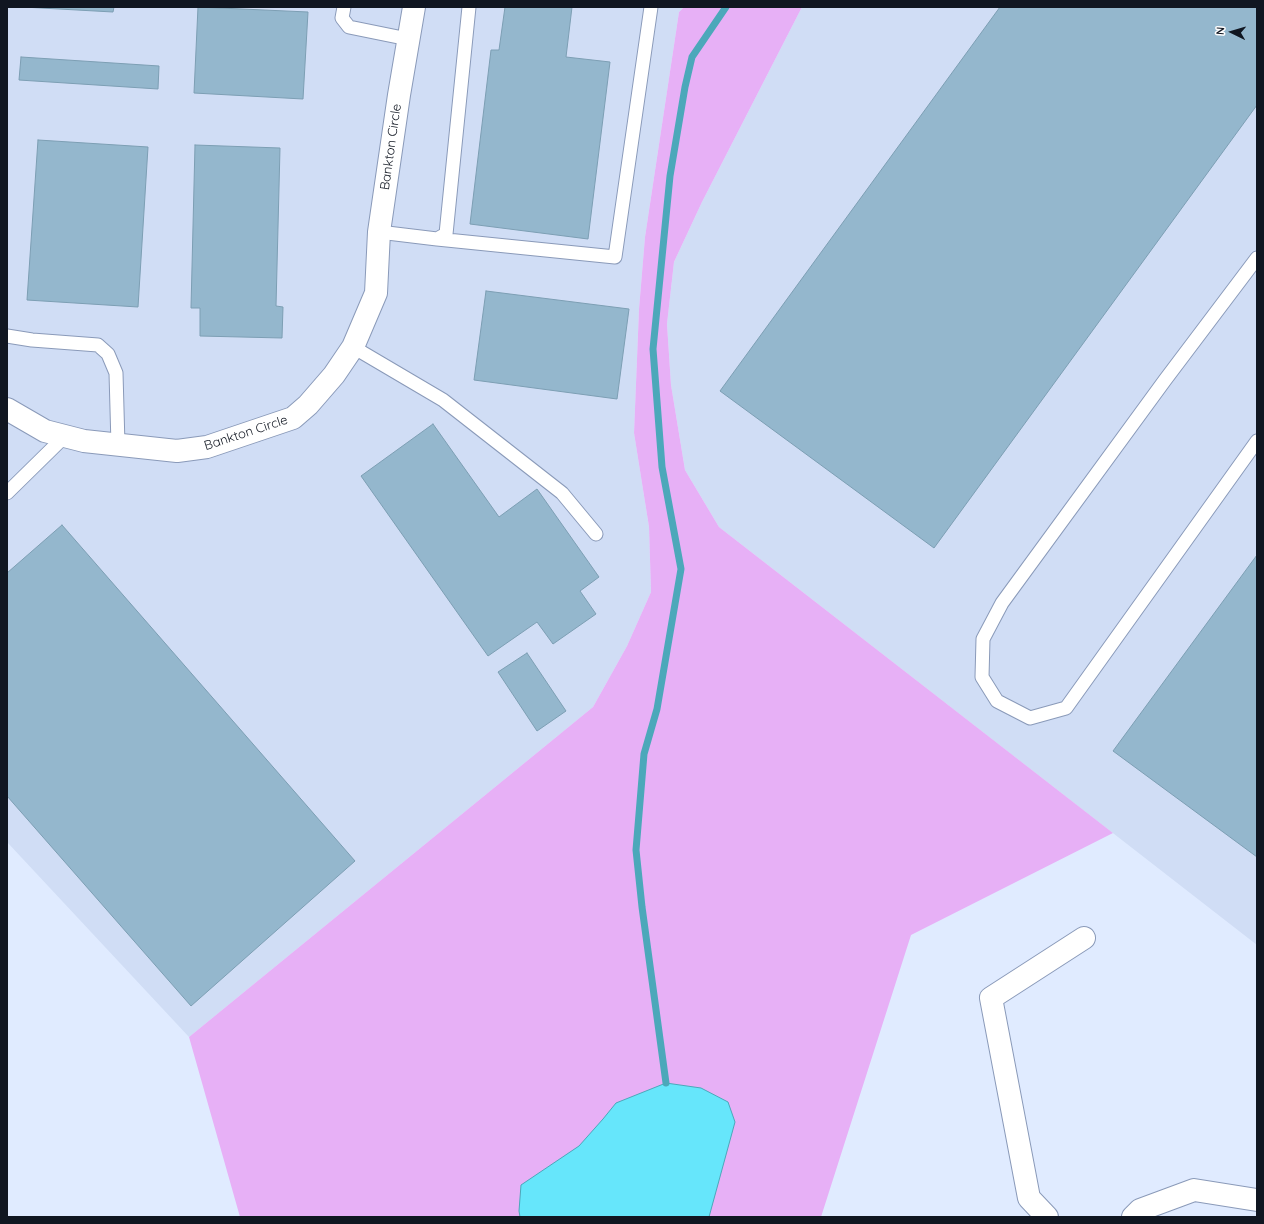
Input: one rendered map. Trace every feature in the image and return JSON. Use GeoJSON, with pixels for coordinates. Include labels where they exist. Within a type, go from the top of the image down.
{"type":"FeatureCollection","features":[{"type":"Feature","properties":{"kind":"street","name":"Bankton Circle"},"geometry":{"type":"LineString","coordinates":[[7,409],[45,431],[84,441],[177,451],[207,447],[293,418],[308,405],[334,374],[353,347],[376,293],[379,232],[398,94],[414,7]]}},
{"type":"Feature","properties":{"kind":"street"},"geometry":{"type":"LineString","coordinates":[[1047,1217],[1030,1198],[991,998],[1084,938]]}},
{"type":"Feature","properties":{"kind":"street"},"geometry":{"type":"LineString","coordinates":[[1133,1217],[1140,1210],[1194,1190],[1257,1200]]}},
{"type":"Feature","properties":{"kind":"lane"},"geometry":{"type":"LineString","coordinates":[[344,7],[342,18],[349,27],[408,39]]}},
{"type":"Feature","properties":{"kind":"lane"},"geometry":{"type":"LineString","coordinates":[[437,238],[446,234],[469,7]]}},
{"type":"Feature","properties":{"kind":"lane"},"geometry":{"type":"LineString","coordinates":[[379,232],[615,258],[651,7]]}},
{"type":"Feature","properties":{"kind":"lane"},"geometry":{"type":"LineString","coordinates":[[1257,258],[1165,380],[1002,603],[983,639],[982,677],[997,700],[1030,718],[1066,708],[1257,441]]}},
{"type":"Feature","properties":{"kind":"lane"},"geometry":{"type":"LineString","coordinates":[[7,336],[32,340],[98,345],[108,354],[116,373],[118,445]]}},
{"type":"Feature","properties":{"kind":"lane"},"geometry":{"type":"LineString","coordinates":[[353,347],[442,400],[562,493],[596,534]]}},
{"type":"Feature","properties":{"kind":"lane"},"geometry":{"type":"LineString","coordinates":[[7,493],[65,436]]}},
{"type":"Feature","properties":{"kind":"shaded area"},"geometry":{"type":"Polygon","coordinates":[[[7,7],[684,7],[679,12],[645,237],[639,309],[634,433],[649,527],[651,592],[627,646],[593,707],[189,1037],[7,842],[7,7]]]}},
{"type":"Feature","properties":{"kind":"shaded area"},"geometry":{"type":"Polygon","coordinates":[[[684,7],[802,7],[702,202],[674,262],[667,324],[671,385],[685,470],[719,527],[1113,833],[911,935],[821,1217],[240,1217],[189,1037],[593,707],[627,646],[651,592],[649,527],[634,433],[639,309],[645,237],[679,12],[684,7]]]}},
{"type":"Feature","properties":{"kind":"shaded area"},"geometry":{"type":"Polygon","coordinates":[[[802,7],[1257,7],[1257,945],[719,527],[685,470],[671,385],[667,324],[674,262],[702,202],[802,7]]]}},
{"type":"Feature","properties":{"kind":"water"},"geometry":{"type":"Polygon","coordinates":[[[666,1083],[701,1088],[728,1102],[735,1122],[709,1217],[520,1217],[521,1185],[579,1146],[616,1103],[666,1083]]]}},
{"type":"Feature","properties":{"kind":"building"},"geometry":{"type":"Polygon","coordinates":[[[23,7],[114,7],[113,12],[23,7]]]}},
{"type":"Feature","properties":{"kind":"building"},"geometry":{"type":"Polygon","coordinates":[[[198,7],[308,12],[303,99],[194,93],[198,7]]]}},
{"type":"Feature","properties":{"kind":"building"},"geometry":{"type":"Polygon","coordinates":[[[505,7],[572,7],[566,57],[610,62],[588,239],[470,224],[491,50],[499,50],[505,7]]]}},
{"type":"Feature","properties":{"kind":"building"},"geometry":{"type":"Polygon","coordinates":[[[1000,7],[1257,7],[1257,105],[934,548],[720,391],[1000,7]]]}},
{"type":"Feature","properties":{"kind":"building"},"geometry":{"type":"Polygon","coordinates":[[[21,57],[159,66],[158,89],[19,80],[21,57]]]}},
{"type":"Feature","properties":{"kind":"building"},"geometry":{"type":"Polygon","coordinates":[[[38,140],[148,147],[138,307],[27,300],[38,140]]]}},
{"type":"Feature","properties":{"kind":"building"},"geometry":{"type":"Polygon","coordinates":[[[195,145],[280,148],[276,306],[283,307],[282,338],[200,336],[200,308],[191,308],[195,145]]]}},
{"type":"Feature","properties":{"kind":"building"},"geometry":{"type":"Polygon","coordinates":[[[486,291],[629,309],[617,399],[474,380],[486,291]]]}},
{"type":"Feature","properties":{"kind":"building"},"geometry":{"type":"Polygon","coordinates":[[[433,424],[499,517],[537,489],[599,577],[580,591],[596,614],[553,644],[537,622],[488,656],[361,476],[433,424]]]}},
{"type":"Feature","properties":{"kind":"building"},"geometry":{"type":"Polygon","coordinates":[[[62,525],[355,861],[191,1006],[7,796],[7,573],[62,525]]]}},
{"type":"Feature","properties":{"kind":"building"},"geometry":{"type":"Polygon","coordinates":[[[1257,555],[1257,857],[1113,751],[1257,555]]]}},
{"type":"Feature","properties":{"kind":"building"},"geometry":{"type":"Polygon","coordinates":[[[527,653],[566,711],[537,731],[498,672],[527,653]]]}},
{"type":"Feature","properties":{"kind":"waterway"},"geometry":{"type":"LineString","coordinates":[[666,1083],[642,907],[636,850],[644,754],[657,709],[681,569],[662,467],[653,349],[670,176],[685,87],[692,57],[726,7]]}}]}
